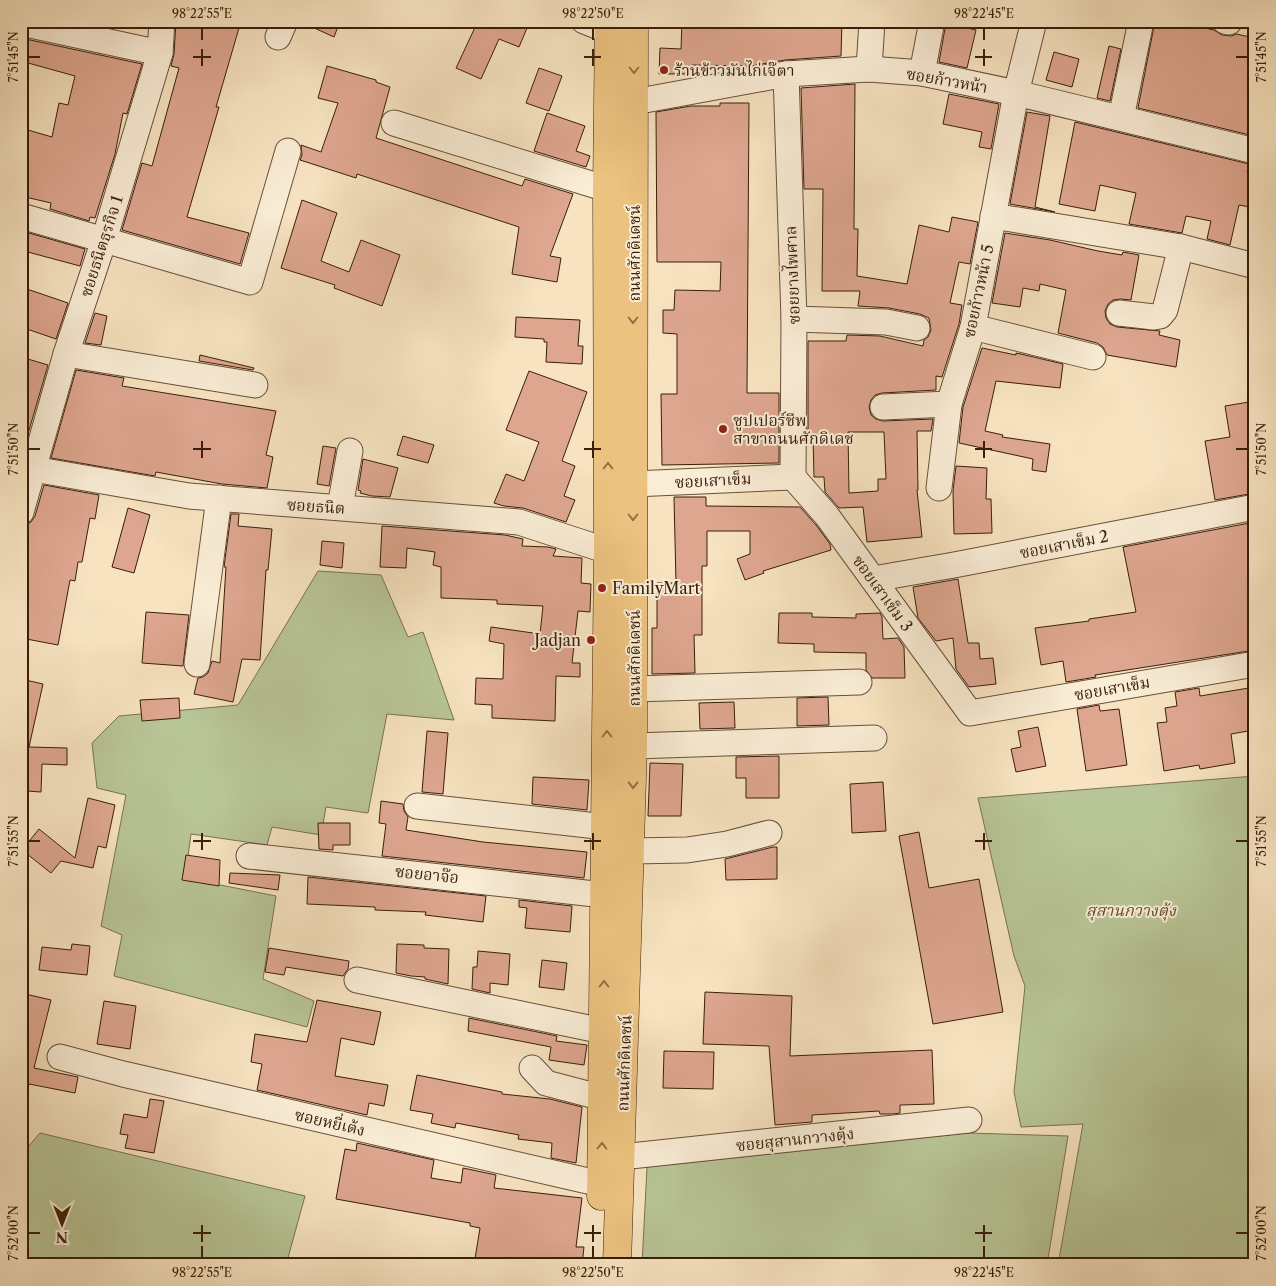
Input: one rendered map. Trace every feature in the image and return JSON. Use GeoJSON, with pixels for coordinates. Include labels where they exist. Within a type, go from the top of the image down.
{"type":"FeatureCollection","features":[{"type":"Feature","properties":{"kind":"main road","name":"ถนนศักดิเดชน์"},"geometry":{"type":"LineString","coordinates":[[617,1265],[631,851],[634,688],[634,21]]}},
{"type":"Feature","properties":{"kind":"main road","name":"ถนนศักดิเดชน์"},"geometry":{"type":"LineString","coordinates":[[598,1265],[603,1098],[606,827],[609,26]]}},
{"type":"Feature","properties":{"kind":"street","name":"ซอยธนิตธุรกิจ 1"},"geometry":{"type":"LineString","coordinates":[[21,512],[27,467],[104,240],[160,53],[162,21]]}},
{"type":"Feature","properties":{"kind":"street"},"geometry":{"type":"LineString","coordinates":[[584,21],[609,26]]}},
{"type":"Feature","properties":{"kind":"street"},"geometry":{"type":"LineString","coordinates":[[869,69],[872,21]]}},
{"type":"Feature","properties":{"kind":"street"},"geometry":{"type":"LineString","coordinates":[[922,73],[932,21]]}},
{"type":"Feature","properties":{"kind":"street","name":"ซอยก้าวหน้า 5"},"geometry":{"type":"LineString","coordinates":[[939,488],[949,404],[973,327],[1016,93],[1034,21]]}},
{"type":"Feature","properties":{"kind":"street"},"geometry":{"type":"LineString","coordinates":[[1121,118],[1141,21]]}},
{"type":"Feature","properties":{"kind":"street"},"geometry":{"type":"LineString","coordinates":[[21,23],[160,53]]}},
{"type":"Feature","properties":{"kind":"street","name":"ซอยก้าวหน้า"},"geometry":{"type":"LineString","coordinates":[[634,102],[786,74],[869,69],[922,73],[1016,93],[1255,151]]}},
{"type":"Feature","properties":{"kind":"street","name":"ซอยยางไพศาล"},"geometry":{"type":"LineString","coordinates":[[786,74],[794,319],[793,477]]}},
{"type":"Feature","properties":{"kind":"street"},"geometry":{"type":"LineString","coordinates":[[394,123],[608,189]]}},
{"type":"Feature","properties":{"kind":"street"},"geometry":{"type":"LineString","coordinates":[[21,216],[250,282],[288,151]]}},
{"type":"Feature","properties":{"kind":"street"},"geometry":{"type":"LineString","coordinates":[[993,216],[1181,247],[1255,266]]}},
{"type":"Feature","properties":{"kind":"street"},"geometry":{"type":"LineString","coordinates":[[1118,313],[1160,316],[1165,310],[1181,247]]}},
{"type":"Feature","properties":{"kind":"street"},"geometry":{"type":"LineString","coordinates":[[794,319],[886,322],[917,328]]}},
{"type":"Feature","properties":{"kind":"street"},"geometry":{"type":"LineString","coordinates":[[973,327],[1093,357]]}},
{"type":"Feature","properties":{"kind":"street"},"geometry":{"type":"LineString","coordinates":[[66,354],[255,385]]}},
{"type":"Feature","properties":{"kind":"street"},"geometry":{"type":"LineString","coordinates":[[883,407],[949,404]]}},
{"type":"Feature","properties":{"kind":"street"},"geometry":{"type":"LineString","coordinates":[[340,507],[350,451]]}},
{"type":"Feature","properties":{"kind":"street","name":"ซอยธนิต"},"geometry":{"type":"LineString","coordinates":[[27,467],[189,496],[518,522],[608,551]]}},
{"type":"Feature","properties":{"kind":"street","name":"ซอยเสาเข็ม"},"geometry":{"type":"LineString","coordinates":[[633,484],[793,477]]}},
{"type":"Feature","properties":{"kind":"street","name":"ซอยเสาเข็ม 3"},"geometry":{"type":"LineString","coordinates":[[793,477],[827,516],[970,713]]}},
{"type":"Feature","properties":{"kind":"street"},"geometry":{"type":"LineString","coordinates":[[197,664],[219,498]]}},
{"type":"Feature","properties":{"kind":"street","name":"ซอยเสาเข็ม 2"},"geometry":{"type":"LineString","coordinates":[[873,579],[954,566],[1255,507]]}},
{"type":"Feature","properties":{"kind":"street","name":"ซอยเสาเข็ม"},"geometry":{"type":"LineString","coordinates":[[970,713],[1255,664]]}},
{"type":"Feature","properties":{"kind":"street"},"geometry":{"type":"LineString","coordinates":[[634,688],[858,682]]}},
{"type":"Feature","properties":{"kind":"street"},"geometry":{"type":"LineString","coordinates":[[633,746],[874,738]]}},
{"type":"Feature","properties":{"kind":"street"},"geometry":{"type":"LineString","coordinates":[[417,806],[606,827]]}},
{"type":"Feature","properties":{"kind":"street"},"geometry":{"type":"LineString","coordinates":[[631,851],[687,850],[727,844],[769,833]]}},
{"type":"Feature","properties":{"kind":"street","name":"ซอยอาจ๊อ"},"geometry":{"type":"LineString","coordinates":[[250,856],[604,895]]}},
{"type":"Feature","properties":{"kind":"street"},"geometry":{"type":"LineString","coordinates":[[357,980],[603,1031]]}},
{"type":"Feature","properties":{"kind":"street","name":"ซอยหยี่เต้ง"},"geometry":{"type":"LineString","coordinates":[[60,1058],[133,1077],[601,1184]]}},
{"type":"Feature","properties":{"kind":"street"},"geometry":{"type":"LineString","coordinates":[[532,1068],[546,1083],[603,1098]]}},
{"type":"Feature","properties":{"kind":"street","name":"ซอยสุสานกวางตุ้ง"},"geometry":{"type":"LineString","coordinates":[[621,1157],[969,1120]]}},
{"type":"Feature","properties":{"kind":"green space"},"geometry":{"type":"Polygon","coordinates":[[[318,571],[381,575],[408,637],[423,632],[454,720],[387,714],[368,813],[326,807],[321,835],[272,827],[267,845],[191,834],[185,878],[276,896],[263,979],[314,1001],[307,1027],[114,976],[122,935],[101,926],[126,795],[97,788],[92,743],[119,716],[238,705],[318,571]]]}},
{"type":"Feature","properties":{"kind":"green space","name":"สุสานกวางตุ้ง"},"geometry":{"type":"Polygon","coordinates":[[[1255,776],[1255,1265],[1058,1265],[1083,1124],[1021,1127],[1014,1092],[1025,986],[1014,956],[978,798],[1255,776]]]}},
{"type":"Feature","properties":{"kind":"green space"},"geometry":{"type":"Polygon","coordinates":[[[40,1133],[305,1196],[286,1265],[21,1265],[21,1155],[40,1133]]]}},
{"type":"Feature","properties":{"kind":"green space"},"geometry":{"type":"Polygon","coordinates":[[[967,1133],[1068,1136],[1047,1265],[642,1265],[647,1167],[967,1133]]]}},
{"type":"Feature","properties":{"kind":"building"},"geometry":{"type":"Polygon","coordinates":[[[176,21],[241,21],[216,107],[219,107],[187,217],[249,233],[240,264],[122,230],[142,163],[152,166],[179,68],[171,66],[174,54],[176,21]]]}},
{"type":"Feature","properties":{"kind":"building"},"geometry":{"type":"Polygon","coordinates":[[[299,21],[340,21],[334,37],[299,21]]]}},
{"type":"Feature","properties":{"kind":"building"},"geometry":{"type":"Polygon","coordinates":[[[478,21],[530,21],[519,47],[499,39],[481,79],[456,68],[478,21]]]}},
{"type":"Feature","properties":{"kind":"building"},"geometry":{"type":"Polygon","coordinates":[[[682,21],[842,21],[841,56],[785,60],[751,66],[692,65],[692,74],[659,74],[660,48],[681,49],[682,21]]]}},
{"type":"Feature","properties":{"kind":"building"},"geometry":{"type":"Polygon","coordinates":[[[1155,21],[1201,21],[1200,27],[1214,30],[1222,35],[1232,36],[1236,34],[1255,38],[1254,136],[1138,108],[1155,21]]]}},
{"type":"Feature","properties":{"kind":"building"},"geometry":{"type":"Polygon","coordinates":[[[946,23],[976,30],[967,68],[939,62],[946,23]]]}},
{"type":"Feature","properties":{"kind":"building"},"geometry":{"type":"Polygon","coordinates":[[[21,38],[142,64],[127,114],[123,113],[115,154],[95,218],[90,217],[89,221],[50,209],[51,203],[21,196],[21,128],[52,137],[59,103],[68,105],[75,76],[21,61],[21,38]]]}},
{"type":"Feature","properties":{"kind":"building"},"geometry":{"type":"Polygon","coordinates":[[[1109,46],[1121,49],[1110,101],[1097,98],[1109,46]]]}},
{"type":"Feature","properties":{"kind":"building"},"geometry":{"type":"Polygon","coordinates":[[[1054,52],[1079,59],[1072,87],[1046,80],[1054,52]]]}},
{"type":"Feature","properties":{"kind":"building"},"geometry":{"type":"Polygon","coordinates":[[[327,66],[376,80],[376,82],[390,87],[376,138],[522,186],[525,179],[573,194],[550,256],[561,258],[557,282],[512,274],[519,227],[357,174],[356,178],[300,160],[302,155],[301,145],[321,152],[338,103],[318,98],[327,66]]]}},
{"type":"Feature","properties":{"kind":"building"},"geometry":{"type":"Polygon","coordinates":[[[539,68],[562,76],[549,111],[526,103],[539,68]]]}},
{"type":"Feature","properties":{"kind":"building"},"geometry":{"type":"Polygon","coordinates":[[[855,84],[854,229],[858,229],[857,276],[907,284],[919,225],[949,232],[952,217],[978,222],[970,264],[959,262],[950,303],[962,305],[959,324],[942,377],[936,376],[936,390],[882,393],[875,395],[869,407],[871,415],[883,421],[933,419],[931,431],[917,431],[917,490],[922,537],[867,542],[863,507],[839,508],[825,492],[824,477],[814,477],[813,436],[808,436],[808,341],[846,341],[847,335],[880,336],[923,346],[924,340],[928,337],[931,330],[929,318],[920,314],[889,308],[858,306],[860,291],[822,291],[823,189],[804,189],[801,88],[855,84]],[[848,432],[849,493],[878,491],[878,479],[886,479],[884,432],[848,432]]]}},
{"type":"Feature","properties":{"kind":"building"},"geometry":{"type":"Polygon","coordinates":[[[949,94],[999,104],[991,149],[979,147],[982,132],[943,124],[949,94]]]}},
{"type":"Feature","properties":{"kind":"building"},"geometry":{"type":"Polygon","coordinates":[[[720,103],[749,103],[747,393],[779,393],[779,463],[662,465],[661,394],[677,394],[677,334],[663,333],[663,310],[674,310],[675,290],[720,291],[721,262],[657,262],[656,112],[691,106],[720,106],[720,103]]]}},
{"type":"Feature","properties":{"kind":"building"},"geometry":{"type":"Polygon","coordinates":[[[1027,112],[1050,116],[1035,207],[1055,212],[1010,204],[1027,112]]]}},
{"type":"Feature","properties":{"kind":"building"},"geometry":{"type":"Polygon","coordinates":[[[547,113],[585,126],[576,151],[590,156],[586,167],[534,151],[547,113]]]}},
{"type":"Feature","properties":{"kind":"building"},"geometry":{"type":"Polygon","coordinates":[[[1075,122],[1249,164],[1247,172],[1255,173],[1255,208],[1239,205],[1230,245],[1207,239],[1211,221],[1186,216],[1182,233],[1129,224],[1136,193],[1100,185],[1095,211],[1059,204],[1075,122]]]}},
{"type":"Feature","properties":{"kind":"building"},"geometry":{"type":"Polygon","coordinates":[[[302,200],[337,213],[321,261],[349,272],[361,240],[400,255],[382,306],[334,288],[335,285],[281,268],[302,200]]]}},
{"type":"Feature","properties":{"kind":"building"},"geometry":{"type":"Polygon","coordinates":[[[29,233],[85,249],[80,266],[24,251],[29,233]]]}},
{"type":"Feature","properties":{"kind":"building"},"geometry":{"type":"Polygon","coordinates":[[[1005,233],[1122,255],[1123,252],[1139,255],[1131,300],[1113,300],[1108,304],[1105,311],[1106,318],[1110,324],[1117,327],[1160,331],[1159,335],[1180,340],[1176,367],[1107,355],[1103,347],[1097,343],[1058,333],[1066,290],[1040,284],[1039,291],[1023,288],[1020,307],[992,303],[1005,233]]]}},
{"type":"Feature","properties":{"kind":"building"},"geometry":{"type":"Polygon","coordinates":[[[21,287],[68,303],[56,339],[21,327],[21,287]]]}},
{"type":"Feature","properties":{"kind":"building"},"geometry":{"type":"Polygon","coordinates":[[[95,313],[107,316],[101,345],[85,343],[95,313]]]}},
{"type":"Feature","properties":{"kind":"building"},"geometry":{"type":"Polygon","coordinates":[[[516,317],[580,320],[578,346],[583,346],[582,364],[546,362],[547,342],[544,342],[544,339],[515,337],[516,317]]]}},
{"type":"Feature","properties":{"kind":"building"},"geometry":{"type":"Polygon","coordinates":[[[982,348],[1016,355],[1016,353],[1063,364],[1060,388],[996,381],[985,431],[1003,435],[1002,437],[1050,444],[1046,472],[1032,470],[1033,459],[959,443],[963,407],[982,348]]]}},
{"type":"Feature","properties":{"kind":"building"},"geometry":{"type":"Polygon","coordinates":[[[200,355],[254,368],[253,370],[199,361],[200,355]]]}},
{"type":"Feature","properties":{"kind":"building"},"geometry":{"type":"Polygon","coordinates":[[[21,357],[48,365],[23,451],[21,451],[21,357]]]}},
{"type":"Feature","properties":{"kind":"building"},"geometry":{"type":"Polygon","coordinates":[[[76,370],[124,378],[122,386],[276,411],[266,455],[273,457],[267,488],[222,484],[156,472],[155,476],[51,458],[76,370]]]}},
{"type":"Feature","properties":{"kind":"building"},"geometry":{"type":"Polygon","coordinates":[[[529,371],[587,392],[562,461],[575,466],[564,496],[575,500],[566,522],[523,508],[494,503],[506,474],[524,481],[539,442],[506,430],[529,371]]]}},
{"type":"Feature","properties":{"kind":"building"},"geometry":{"type":"Polygon","coordinates":[[[1255,401],[1255,493],[1215,500],[1205,441],[1230,437],[1225,406],[1255,401]]]}},
{"type":"Feature","properties":{"kind":"building"},"geometry":{"type":"Polygon","coordinates":[[[403,436],[434,445],[428,463],[397,455],[403,436]]]}},
{"type":"Feature","properties":{"kind":"building"},"geometry":{"type":"Polygon","coordinates":[[[323,446],[336,448],[329,486],[317,484],[323,446]]]}},
{"type":"Feature","properties":{"kind":"building"},"geometry":{"type":"Polygon","coordinates":[[[363,459],[398,468],[390,497],[360,493],[361,491],[358,490],[363,459]]]}},
{"type":"Feature","properties":{"kind":"building"},"geometry":{"type":"Polygon","coordinates":[[[956,466],[987,468],[986,499],[991,499],[992,533],[954,534],[953,491],[956,466]]]}},
{"type":"Feature","properties":{"kind":"building"},"geometry":{"type":"Polygon","coordinates":[[[44,485],[99,495],[95,519],[90,518],[82,562],[78,562],[75,581],[70,580],[58,645],[21,638],[21,556],[27,524],[35,516],[44,485]]]}},
{"type":"Feature","properties":{"kind":"building"},"geometry":{"type":"Polygon","coordinates":[[[674,497],[706,497],[706,506],[800,507],[830,544],[831,550],[763,571],[764,573],[745,580],[737,559],[750,554],[750,531],[707,531],[707,566],[702,566],[702,635],[694,635],[695,673],[652,674],[652,628],[657,628],[657,583],[676,583],[674,497]]]}},
{"type":"Feature","properties":{"kind":"building"},"geometry":{"type":"Polygon","coordinates":[[[128,508],[150,515],[134,573],[112,567],[128,508]]]}},
{"type":"Feature","properties":{"kind":"building"},"geometry":{"type":"Polygon","coordinates":[[[231,514],[239,514],[238,526],[272,529],[268,570],[266,570],[260,660],[242,659],[233,702],[194,694],[198,678],[208,673],[212,661],[220,663],[226,567],[224,567],[231,514]]]}},
{"type":"Feature","properties":{"kind":"building"},"geometry":{"type":"Polygon","coordinates":[[[1255,522],[1255,650],[1095,675],[1096,677],[1066,682],[1063,661],[1041,665],[1035,628],[1089,621],[1089,619],[1136,612],[1123,547],[1255,522]]]}},
{"type":"Feature","properties":{"kind":"building"},"geometry":{"type":"Polygon","coordinates":[[[382,526],[505,535],[523,539],[522,546],[556,549],[553,556],[582,558],[581,583],[591,584],[590,612],[578,611],[572,663],[580,663],[580,677],[556,676],[555,721],[492,718],[492,705],[475,704],[476,678],[503,679],[504,644],[489,641],[491,627],[540,634],[543,606],[497,604],[497,600],[441,598],[441,567],[433,565],[435,552],[407,548],[406,568],[380,567],[382,526]]]}},
{"type":"Feature","properties":{"kind":"building"},"geometry":{"type":"Polygon","coordinates":[[[322,541],[344,543],[342,568],[320,565],[322,541]]]}},
{"type":"Feature","properties":{"kind":"building"},"geometry":{"type":"Polygon","coordinates":[[[958,579],[968,643],[979,643],[980,659],[993,658],[996,684],[969,687],[956,669],[953,638],[936,641],[918,618],[913,587],[958,579]]]}},
{"type":"Feature","properties":{"kind":"building"},"geometry":{"type":"Polygon","coordinates":[[[146,612],[189,615],[183,666],[142,663],[146,612]]]}},
{"type":"Feature","properties":{"kind":"building"},"geometry":{"type":"Polygon","coordinates":[[[779,613],[812,613],[812,617],[856,618],[856,614],[880,613],[882,617],[883,639],[898,638],[904,647],[905,678],[872,678],[866,670],[866,653],[814,652],[814,644],[778,643],[779,613]]]}},
{"type":"Feature","properties":{"kind":"building"},"geometry":{"type":"Polygon","coordinates":[[[21,679],[43,684],[29,747],[67,748],[67,765],[42,764],[41,792],[27,791],[27,784],[21,784],[21,679]]]}},
{"type":"Feature","properties":{"kind":"building"},"geometry":{"type":"Polygon","coordinates":[[[1255,687],[1255,712],[1252,713],[1254,730],[1231,734],[1235,763],[1200,769],[1199,765],[1164,771],[1157,723],[1167,722],[1165,708],[1177,706],[1175,692],[1199,688],[1200,696],[1255,687]]]}},
{"type":"Feature","properties":{"kind":"building"},"geometry":{"type":"Polygon","coordinates":[[[828,697],[829,725],[797,726],[797,698],[828,697]]]}},
{"type":"Feature","properties":{"kind":"building"},"geometry":{"type":"Polygon","coordinates":[[[179,698],[180,718],[142,721],[140,700],[179,698]]]}},
{"type":"Feature","properties":{"kind":"building"},"geometry":{"type":"Polygon","coordinates":[[[734,702],[735,728],[700,729],[699,703],[734,702]]]}},
{"type":"Feature","properties":{"kind":"building"},"geometry":{"type":"Polygon","coordinates":[[[1099,705],[1100,711],[1119,709],[1127,765],[1086,771],[1077,709],[1099,705]]]}},
{"type":"Feature","properties":{"kind":"building"},"geometry":{"type":"Polygon","coordinates":[[[1038,727],[1046,766],[1016,772],[1011,749],[1021,747],[1018,731],[1038,727]]]}},
{"type":"Feature","properties":{"kind":"building"},"geometry":{"type":"Polygon","coordinates":[[[427,731],[448,733],[443,794],[422,792],[427,731]]]}},
{"type":"Feature","properties":{"kind":"building"},"geometry":{"type":"Polygon","coordinates":[[[779,756],[779,798],[746,798],[746,778],[736,778],[736,757],[779,756]]]}},
{"type":"Feature","properties":{"kind":"building"},"geometry":{"type":"Polygon","coordinates":[[[650,763],[683,764],[681,816],[648,816],[650,763]]]}},
{"type":"Feature","properties":{"kind":"building"},"geometry":{"type":"Polygon","coordinates":[[[533,777],[589,780],[587,810],[532,804],[533,777]]]}},
{"type":"Feature","properties":{"kind":"building"},"geometry":{"type":"Polygon","coordinates":[[[883,782],[886,831],[852,833],[850,784],[883,782]]]}},
{"type":"Feature","properties":{"kind":"building"},"geometry":{"type":"Polygon","coordinates":[[[88,798],[115,805],[106,848],[98,846],[93,868],[61,861],[51,873],[22,850],[39,829],[75,858],[88,798]]]}},
{"type":"Feature","properties":{"kind":"building"},"geometry":{"type":"Polygon","coordinates":[[[381,801],[403,804],[404,811],[408,817],[406,830],[483,842],[587,852],[584,878],[382,856],[386,824],[379,823],[381,801]]]}},
{"type":"Feature","properties":{"kind":"building"},"geometry":{"type":"Polygon","coordinates":[[[318,823],[350,823],[350,845],[333,845],[333,850],[319,849],[318,823]]]}},
{"type":"Feature","properties":{"kind":"building"},"geometry":{"type":"Polygon","coordinates":[[[919,832],[929,888],[979,879],[1003,1012],[933,1024],[899,836],[919,832]]]}},
{"type":"Feature","properties":{"kind":"building"},"geometry":{"type":"Polygon","coordinates":[[[777,847],[777,879],[726,880],[725,859],[777,847]]]}},
{"type":"Feature","properties":{"kind":"building"},"geometry":{"type":"Polygon","coordinates":[[[186,855],[220,860],[219,886],[182,880],[186,855]]]}},
{"type":"Feature","properties":{"kind":"building"},"geometry":{"type":"Polygon","coordinates":[[[230,873],[280,875],[278,890],[229,883],[230,873]]]}},
{"type":"Feature","properties":{"kind":"building"},"geometry":{"type":"Polygon","coordinates":[[[308,877],[486,896],[483,922],[425,915],[426,912],[375,910],[375,907],[307,904],[308,877]]]}},
{"type":"Feature","properties":{"kind":"building"},"geometry":{"type":"Polygon","coordinates":[[[519,900],[572,906],[570,932],[525,928],[527,908],[519,907],[519,900]]]}},
{"type":"Feature","properties":{"kind":"building"},"geometry":{"type":"Polygon","coordinates":[[[72,944],[90,946],[87,975],[39,970],[42,947],[71,950],[72,944]]]}},
{"type":"Feature","properties":{"kind":"building"},"geometry":{"type":"Polygon","coordinates":[[[397,944],[424,945],[424,948],[449,949],[448,984],[425,979],[425,977],[396,973],[397,944]]]}},
{"type":"Feature","properties":{"kind":"building"},"geometry":{"type":"Polygon","coordinates":[[[269,948],[349,961],[348,969],[343,976],[286,967],[284,975],[265,972],[269,948]]]}},
{"type":"Feature","properties":{"kind":"building"},"geometry":{"type":"Polygon","coordinates":[[[478,951],[510,954],[508,985],[490,983],[490,993],[472,989],[473,967],[477,967],[478,951]]]}},
{"type":"Feature","properties":{"kind":"building"},"geometry":{"type":"Polygon","coordinates":[[[542,960],[567,963],[564,990],[539,987],[542,960]]]}},
{"type":"Feature","properties":{"kind":"building"},"geometry":{"type":"Polygon","coordinates":[[[705,992],[792,996],[790,1056],[932,1050],[934,1104],[900,1105],[900,1113],[893,1114],[880,1114],[879,1111],[812,1115],[812,1122],[775,1125],[769,1046],[703,1044],[705,992]]]}},
{"type":"Feature","properties":{"kind":"building"},"geometry":{"type":"Polygon","coordinates":[[[21,993],[51,1000],[34,1068],[78,1077],[75,1093],[29,1084],[26,1097],[21,1097],[21,993]]]}},
{"type":"Feature","properties":{"kind":"building"},"geometry":{"type":"Polygon","coordinates":[[[317,1000],[381,1012],[374,1045],[341,1038],[335,1076],[388,1085],[384,1106],[369,1103],[367,1115],[257,1090],[262,1064],[251,1062],[255,1034],[307,1042],[317,1000]]]}},
{"type":"Feature","properties":{"kind":"building"},"geometry":{"type":"Polygon","coordinates":[[[104,1001],[136,1006],[130,1049],[97,1044],[104,1001]]]}},
{"type":"Feature","properties":{"kind":"building"},"geometry":{"type":"Polygon","coordinates":[[[469,1018],[557,1036],[556,1041],[587,1045],[584,1065],[549,1060],[551,1047],[468,1031],[469,1018]]]}},
{"type":"Feature","properties":{"kind":"building"},"geometry":{"type":"Polygon","coordinates":[[[664,1051],[714,1052],[713,1089],[663,1088],[664,1051]]]}},
{"type":"Feature","properties":{"kind":"building"},"geometry":{"type":"Polygon","coordinates":[[[417,1075],[502,1092],[502,1094],[550,1099],[582,1107],[576,1163],[551,1158],[552,1143],[518,1139],[519,1135],[456,1123],[455,1128],[431,1123],[433,1114],[410,1110],[417,1075]]]}},
{"type":"Feature","properties":{"kind":"building"},"geometry":{"type":"Polygon","coordinates":[[[150,1099],[164,1101],[154,1153],[125,1148],[128,1135],[120,1134],[124,1114],[147,1118],[150,1099]]]}},
{"type":"Feature","properties":{"kind":"building"},"geometry":{"type":"Polygon","coordinates":[[[357,1143],[434,1160],[431,1178],[461,1183],[463,1168],[496,1175],[494,1188],[582,1198],[576,1247],[584,1247],[582,1265],[474,1265],[480,1228],[470,1226],[470,1223],[336,1199],[345,1149],[356,1151],[357,1143]]]}},
{"type":"Feature","properties":{"kind":"place","name":"ร้านข้าวมันไก่เจ๊ตา"},"geometry":{"type":"Point","coordinates":[664,70]}},
{"type":"Feature","properties":{"kind":"place","name":"ซูปเปอร์ชีพ สาขาถนนศักดิเดช"},"geometry":{"type":"Point","coordinates":[723,429]}},
{"type":"Feature","properties":{"kind":"place","name":"FamilyMart"},"geometry":{"type":"Point","coordinates":[602,588]}},
{"type":"Feature","properties":{"kind":"place","name":"Jadjan"},"geometry":{"type":"Point","coordinates":[591,640]}}]}
